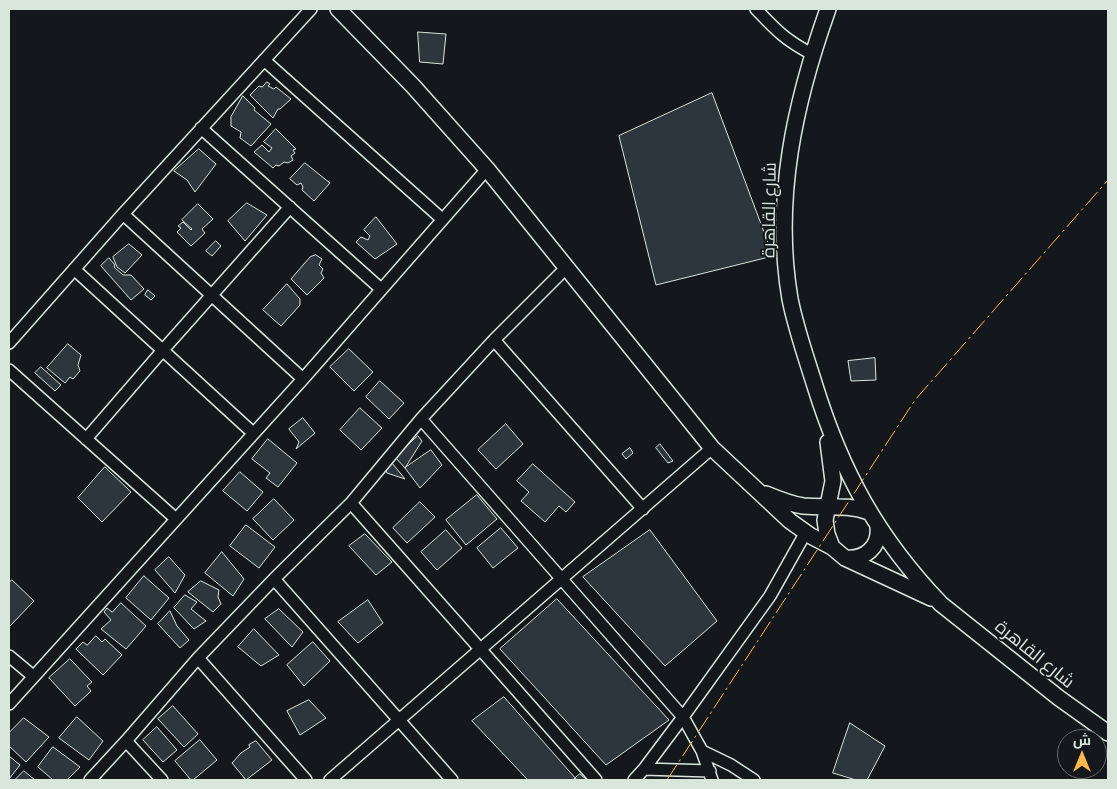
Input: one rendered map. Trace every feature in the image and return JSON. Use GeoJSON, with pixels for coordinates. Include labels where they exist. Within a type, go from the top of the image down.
{"type":"FeatureCollection","features":[{"type":"Feature","properties":{"kind":"main road"},"geometry":{"type":"LineString","coordinates":[[338,9],[413,86],[486,169],[712,448],[790,521],[832,547]]}},
{"type":"Feature","properties":{"kind":"main road","name":"شارع القاهرة"},"geometry":{"type":"LineString","coordinates":[[828,9],[812,54],[799,100],[791,140],[784,221],[788,276],[795,323],[823,413],[843,463],[869,512],[908,567],[941,604],[1059,698],[1108,733]]}},
{"type":"Feature","properties":{"kind":"main road","name":"شارع القاهرة"},"geometry":{"type":"LineString","coordinates":[[823,413],[832,473],[832,489],[826,527],[832,547],[845,558],[897,581],[941,604]]}},
{"type":"Feature","properties":{"kind":"main road"},"geometry":{"type":"LineString","coordinates":[[756,488],[771,496],[802,506],[845,506],[869,512]]}},
{"type":"Feature","properties":{"kind":"main road"},"geometry":{"type":"LineString","coordinates":[[845,558],[857,558],[868,553],[878,539],[878,527]]}},
{"type":"Feature","properties":{"kind":"street"},"geometry":{"type":"LineString","coordinates":[[9,343],[122,214],[311,9]]}},
{"type":"Feature","properties":{"kind":"street"},"geometry":{"type":"LineString","coordinates":[[756,9],[780,35],[792,44],[812,54]]}},
{"type":"Feature","properties":{"kind":"street"},"geometry":{"type":"LineString","coordinates":[[264,60],[442,219]]}},
{"type":"Feature","properties":{"kind":"street"},"geometry":{"type":"LineString","coordinates":[[201,128],[381,289]]}},
{"type":"Feature","properties":{"kind":"street"},"geometry":{"type":"LineString","coordinates":[[9,704],[32,676],[303,379],[486,169]]}},
{"type":"Feature","properties":{"kind":"street"},"geometry":{"type":"LineString","coordinates":[[86,439],[162,350],[290,207]]}},
{"type":"Feature","properties":{"kind":"street"},"geometry":{"type":"LineString","coordinates":[[122,214],[303,379]]}},
{"type":"Feature","properties":{"kind":"street"},"geometry":{"type":"LineString","coordinates":[[90,780],[198,658],[351,503],[421,419],[494,340],[567,267]]}},
{"type":"Feature","properties":{"kind":"street"},"geometry":{"type":"LineString","coordinates":[[74,269],[253,433]]}},
{"type":"Feature","properties":{"kind":"street"},"geometry":{"type":"LineString","coordinates":[[494,340],[643,509]]}},
{"type":"Feature","properties":{"kind":"street"},"geometry":{"type":"LineString","coordinates":[[9,370],[176,519]]}},
{"type":"Feature","properties":{"kind":"street"},"geometry":{"type":"LineString","coordinates":[[421,419],[683,717],[702,751],[711,776],[644,769]]}},
{"type":"Feature","properties":{"kind":"street"},"geometry":{"type":"LineString","coordinates":[[330,780],[712,448]]}},
{"type":"Feature","properties":{"kind":"street"},"geometry":{"type":"LineString","coordinates":[[351,503],[596,780]]}},
{"type":"Feature","properties":{"kind":"street"},"geometry":{"type":"LineString","coordinates":[[634,780],[683,717],[770,596],[806,532]]}},
{"type":"Feature","properties":{"kind":"street"},"geometry":{"type":"LineString","coordinates":[[274,579],[452,780]]}},
{"type":"Feature","properties":{"kind":"street"},"geometry":{"type":"LineString","coordinates":[[9,656],[32,676]]}},
{"type":"Feature","properties":{"kind":"street"},"geometry":{"type":"LineString","coordinates":[[198,658],[306,780]]}},
{"type":"Feature","properties":{"kind":"street"},"geometry":{"type":"LineString","coordinates":[[126,741],[162,780]]}},
{"type":"Feature","properties":{"kind":"street"},"geometry":{"type":"LineString","coordinates":[[702,751],[731,765],[754,780]]}},
{"type":"Feature","properties":{"kind":"building"},"geometry":{"type":"Polygon","coordinates":[[[418,32],[446,34],[443,64],[420,62],[418,32]]]}},
{"type":"Feature","properties":{"kind":"building"},"geometry":{"type":"Polygon","coordinates":[[[267,82],[270,84],[268,86],[274,89],[276,87],[291,99],[278,109],[273,118],[250,95],[259,86],[262,87],[267,82]]]}},
{"type":"Feature","properties":{"kind":"building"},"geometry":{"type":"Polygon","coordinates":[[[712,93],[773,256],[656,285],[619,136],[712,93]]]}},
{"type":"Feature","properties":{"kind":"building"},"geometry":{"type":"Polygon","coordinates":[[[243,96],[255,108],[254,110],[271,124],[251,146],[240,138],[241,132],[231,126],[231,117],[243,96]]]}},
{"type":"Feature","properties":{"kind":"building"},"geometry":{"type":"Polygon","coordinates":[[[276,129],[296,149],[293,150],[295,153],[291,156],[293,160],[288,163],[284,162],[279,166],[276,165],[273,168],[254,152],[262,145],[269,152],[272,148],[264,142],[276,129]]]}},
{"type":"Feature","properties":{"kind":"building"},"geometry":{"type":"Polygon","coordinates":[[[199,149],[216,164],[195,192],[187,180],[174,171],[199,149]]]}},
{"type":"Feature","properties":{"kind":"building"},"geometry":{"type":"Polygon","coordinates":[[[305,163],[330,183],[314,201],[302,190],[301,183],[297,185],[290,179],[305,163]]]}},
{"type":"Feature","properties":{"kind":"building"},"geometry":{"type":"Polygon","coordinates":[[[247,203],[267,215],[245,241],[228,221],[247,203]]]}},
{"type":"Feature","properties":{"kind":"building"},"geometry":{"type":"Polygon","coordinates":[[[198,204],[213,219],[202,229],[205,233],[191,246],[177,232],[181,228],[178,226],[183,222],[192,229],[182,220],[198,204]]]}},
{"type":"Feature","properties":{"kind":"building"},"geometry":{"type":"Polygon","coordinates":[[[376,217],[397,244],[375,259],[356,242],[361,237],[368,240],[370,236],[364,230],[376,217]]]}},
{"type":"Feature","properties":{"kind":"building"},"geometry":{"type":"Polygon","coordinates":[[[216,241],[221,246],[212,256],[206,251],[216,241]]]}},
{"type":"Feature","properties":{"kind":"building"},"geometry":{"type":"Polygon","coordinates":[[[129,244],[142,255],[125,273],[117,267],[113,257],[129,244]]]}},
{"type":"Feature","properties":{"kind":"building"},"geometry":{"type":"Polygon","coordinates":[[[316,255],[322,259],[319,265],[323,269],[321,273],[324,278],[307,295],[291,279],[310,257],[316,255]]]}},
{"type":"Feature","properties":{"kind":"building"},"geometry":{"type":"Polygon","coordinates":[[[109,258],[115,265],[114,267],[123,275],[131,275],[144,289],[131,300],[101,266],[109,258]]]}},
{"type":"Feature","properties":{"kind":"building"},"geometry":{"type":"Polygon","coordinates":[[[287,284],[300,299],[300,305],[281,326],[263,310],[287,284]]]}},
{"type":"Feature","properties":{"kind":"building"},"geometry":{"type":"Polygon","coordinates":[[[148,290],[155,296],[151,300],[145,295],[148,290]]]}},
{"type":"Feature","properties":{"kind":"building"},"geometry":{"type":"Polygon","coordinates":[[[68,344],[81,355],[78,365],[80,371],[73,379],[70,377],[65,383],[47,368],[68,344]]]}},
{"type":"Feature","properties":{"kind":"building"},"geometry":{"type":"Polygon","coordinates":[[[349,349],[373,372],[354,391],[330,367],[349,349]]]}},
{"type":"Feature","properties":{"kind":"building"},"geometry":{"type":"Polygon","coordinates":[[[875,358],[876,380],[851,381],[848,361],[875,358]]]}},
{"type":"Feature","properties":{"kind":"building"},"geometry":{"type":"Polygon","coordinates":[[[41,367],[61,385],[55,391],[35,373],[41,367]]]}},
{"type":"Feature","properties":{"kind":"building"},"geometry":{"type":"Polygon","coordinates":[[[380,381],[404,403],[389,419],[366,397],[380,381]]]}},
{"type":"Feature","properties":{"kind":"building"},"geometry":{"type":"Polygon","coordinates":[[[360,408],[382,428],[361,450],[340,430],[360,408]]]}},
{"type":"Feature","properties":{"kind":"building"},"geometry":{"type":"Polygon","coordinates":[[[303,418],[315,433],[296,449],[299,442],[289,429],[303,418]]]}},
{"type":"Feature","properties":{"kind":"building"},"geometry":{"type":"Polygon","coordinates":[[[506,424],[523,444],[496,469],[478,450],[506,424]]]}},
{"type":"Feature","properties":{"kind":"building"},"geometry":{"type":"Polygon","coordinates":[[[418,436],[422,441],[405,468],[395,457],[418,436]]]}},
{"type":"Feature","properties":{"kind":"building"},"geometry":{"type":"Polygon","coordinates":[[[268,439],[297,463],[278,487],[266,478],[270,473],[252,459],[268,439]]]}},
{"type":"Feature","properties":{"kind":"building"},"geometry":{"type":"Polygon","coordinates":[[[660,444],[673,461],[668,463],[656,448],[660,444]]]}},
{"type":"Feature","properties":{"kind":"building"},"geometry":{"type":"Polygon","coordinates":[[[630,448],[633,453],[626,459],[622,454],[630,448]]]}},
{"type":"Feature","properties":{"kind":"building"},"geometry":{"type":"Polygon","coordinates":[[[431,450],[442,465],[420,488],[405,468],[431,450]]]}},
{"type":"Feature","properties":{"kind":"building"},"geometry":{"type":"Polygon","coordinates":[[[392,463],[405,479],[387,473],[384,466],[392,463]]]}},
{"type":"Feature","properties":{"kind":"building"},"geometry":{"type":"Polygon","coordinates":[[[533,464],[575,502],[566,512],[559,506],[545,522],[521,501],[529,492],[517,481],[533,464]]]}},
{"type":"Feature","properties":{"kind":"building"},"geometry":{"type":"Polygon","coordinates":[[[105,467],[131,492],[102,522],[78,498],[105,467]]]}},
{"type":"Feature","properties":{"kind":"building"},"geometry":{"type":"Polygon","coordinates":[[[240,472],[263,492],[247,511],[223,491],[240,472]]]}},
{"type":"Feature","properties":{"kind":"building"},"geometry":{"type":"Polygon","coordinates":[[[477,495],[497,519],[466,545],[446,520],[477,495]]]}},
{"type":"Feature","properties":{"kind":"building"},"geometry":{"type":"Polygon","coordinates":[[[274,499],[294,520],[273,540],[253,519],[274,499]]]}},
{"type":"Feature","properties":{"kind":"building"},"geometry":{"type":"Polygon","coordinates":[[[420,502],[435,517],[407,543],[393,528],[420,502]]]}},
{"type":"Feature","properties":{"kind":"building"},"geometry":{"type":"Polygon","coordinates":[[[246,525],[275,547],[259,568],[230,546],[246,525]]]}},
{"type":"Feature","properties":{"kind":"building"},"geometry":{"type":"Polygon","coordinates":[[[501,528],[518,548],[493,568],[477,548],[501,528]]]}},
{"type":"Feature","properties":{"kind":"building"},"geometry":{"type":"Polygon","coordinates":[[[446,530],[462,548],[437,570],[421,552],[446,530]]]}},
{"type":"Feature","properties":{"kind":"building"},"geometry":{"type":"Polygon","coordinates":[[[650,530],[717,621],[665,666],[583,577],[650,530]]]}},
{"type":"Feature","properties":{"kind":"building"},"geometry":{"type":"Polygon","coordinates":[[[365,534],[392,562],[376,575],[349,546],[365,534]]]}},
{"type":"Feature","properties":{"kind":"building"},"geometry":{"type":"Polygon","coordinates":[[[222,552],[244,579],[233,596],[205,573],[222,552]]]}},
{"type":"Feature","properties":{"kind":"building"},"geometry":{"type":"Polygon","coordinates":[[[169,557],[185,575],[175,593],[155,570],[169,557]]]}},
{"type":"Feature","properties":{"kind":"building"},"geometry":{"type":"Polygon","coordinates":[[[144,576],[169,598],[151,620],[126,598],[144,576]]]}},
{"type":"Feature","properties":{"kind":"building"},"geometry":{"type":"Polygon","coordinates":[[[12,580],[34,601],[9,627],[9,583],[12,580]]]}},
{"type":"Feature","properties":{"kind":"building"},"geometry":{"type":"Polygon","coordinates":[[[201,581],[219,590],[218,597],[221,604],[213,612],[188,592],[201,581]]]}},
{"type":"Feature","properties":{"kind":"building"},"geometry":{"type":"Polygon","coordinates":[[[185,595],[197,602],[191,609],[206,621],[194,629],[174,608],[185,595]]]}},
{"type":"Feature","properties":{"kind":"building"},"geometry":{"type":"Polygon","coordinates":[[[557,599],[669,720],[606,765],[500,649],[557,599]]]}},
{"type":"Feature","properties":{"kind":"building"},"geometry":{"type":"Polygon","coordinates":[[[368,600],[383,623],[358,643],[338,622],[368,600]]]}},
{"type":"Feature","properties":{"kind":"building"},"geometry":{"type":"Polygon","coordinates":[[[121,603],[146,626],[126,649],[101,629],[111,620],[104,612],[107,608],[112,612],[121,603]]]}},
{"type":"Feature","properties":{"kind":"building"},"geometry":{"type":"Polygon","coordinates":[[[279,609],[303,632],[292,647],[265,619],[279,609]]]}},
{"type":"Feature","properties":{"kind":"building"},"geometry":{"type":"Polygon","coordinates":[[[170,611],[177,626],[189,640],[180,648],[158,624],[170,611]]]}},
{"type":"Feature","properties":{"kind":"building"},"geometry":{"type":"Polygon","coordinates":[[[254,629],[279,655],[261,666],[238,647],[254,629]]]}},
{"type":"Feature","properties":{"kind":"building"},"geometry":{"type":"Polygon","coordinates":[[[96,636],[102,642],[105,639],[122,655],[103,675],[76,649],[83,642],[87,645],[96,636]]]}},
{"type":"Feature","properties":{"kind":"building"},"geometry":{"type":"Polygon","coordinates":[[[313,642],[330,661],[304,686],[287,665],[313,642]]]}},
{"type":"Feature","properties":{"kind":"building"},"geometry":{"type":"Polygon","coordinates":[[[70,659],[92,682],[87,686],[91,691],[75,706],[49,678],[70,659]]]}},
{"type":"Feature","properties":{"kind":"building"},"geometry":{"type":"Polygon","coordinates":[[[504,697],[577,780],[528,780],[472,721],[504,697]]]}},
{"type":"Feature","properties":{"kind":"building"},"geometry":{"type":"Polygon","coordinates":[[[309,700],[326,718],[300,735],[287,711],[309,700]]]}},
{"type":"Feature","properties":{"kind":"building"},"geometry":{"type":"Polygon","coordinates":[[[173,706],[198,734],[184,747],[158,719],[173,706]]]}},
{"type":"Feature","properties":{"kind":"building"},"geometry":{"type":"Polygon","coordinates":[[[77,717],[103,741],[89,760],[59,738],[77,717]]]}},
{"type":"Feature","properties":{"kind":"building"},"geometry":{"type":"Polygon","coordinates":[[[24,718],[49,737],[26,762],[9,746],[9,733],[24,718]]]}},
{"type":"Feature","properties":{"kind":"building"},"geometry":{"type":"Polygon","coordinates":[[[850,723],[885,746],[867,780],[856,780],[833,773],[850,723]]]}},
{"type":"Feature","properties":{"kind":"building"},"geometry":{"type":"Polygon","coordinates":[[[157,727],[177,750],[163,762],[143,740],[157,727]]]}},
{"type":"Feature","properties":{"kind":"building"},"geometry":{"type":"Polygon","coordinates":[[[200,740],[217,760],[191,780],[175,761],[200,740]]]}},
{"type":"Feature","properties":{"kind":"building"},"geometry":{"type":"Polygon","coordinates":[[[256,741],[272,760],[246,780],[232,763],[250,747],[249,745],[256,741]]]}},
{"type":"Feature","properties":{"kind":"building"},"geometry":{"type":"Polygon","coordinates":[[[53,747],[80,767],[67,780],[53,780],[38,767],[53,747]]]}},
{"type":"Feature","properties":{"kind":"building"},"geometry":{"type":"Polygon","coordinates":[[[9,756],[20,765],[9,779],[9,756]]]}},
{"type":"Feature","properties":{"kind":"building"},"geometry":{"type":"Polygon","coordinates":[[[24,771],[35,780],[15,780],[24,771]]]}},
{"type":"Feature","properties":{"kind":"building"},"geometry":{"type":"Polygon","coordinates":[[[580,774],[587,780],[573,780],[580,774]]]}},
{"type":"Feature","properties":{"kind":"power"},"geometry":{"type":"LineString","coordinates":[[667,780],[915,400],[1108,180]]}}]}
